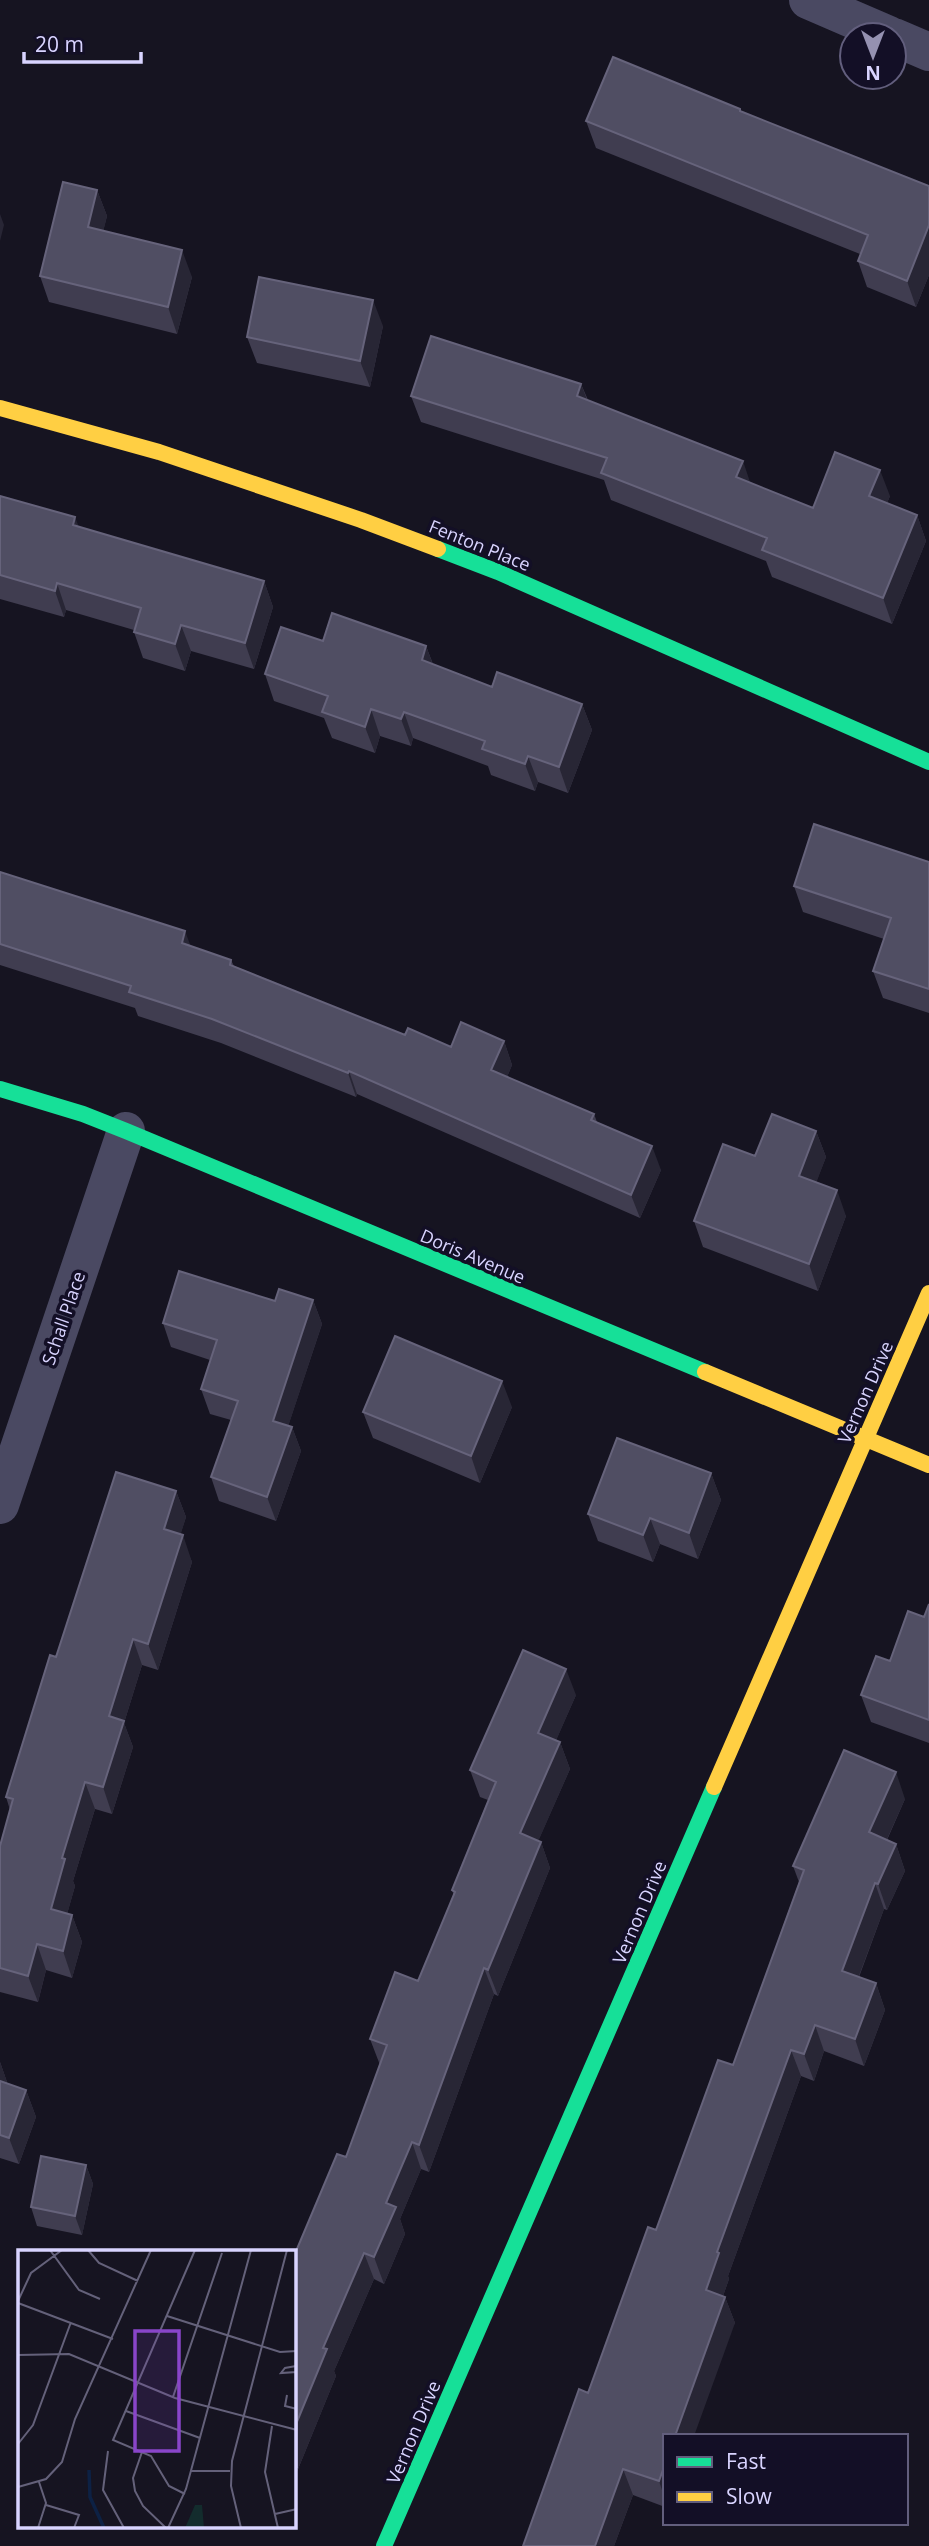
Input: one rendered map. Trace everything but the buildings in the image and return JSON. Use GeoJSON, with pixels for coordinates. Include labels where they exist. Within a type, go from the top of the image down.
{"type":"FeatureCollection","features":[{"type":"Feature","properties":{"kind":"street"},"geometry":{"type":"LineString","coordinates":[[808,0],[857,21]]}},
{"type":"Feature","properties":{"kind":"street"},"geometry":{"type":"LineString","coordinates":[[908,43],[929,52]]}},
{"type":"Feature","properties":{"kind":"street","name":"Fenton Place"},"geometry":{"type":"LineString","coordinates":[[0,408],[159,453],[360,520],[498,572],[929,762]]}},
{"type":"Feature","properties":{"kind":"street","name":"Doris Avenue"},"geometry":{"type":"LineString","coordinates":[[0,1089],[83,1114],[929,1465]]}},
{"type":"Feature","properties":{"kind":"street","name":"Schall Place"},"geometry":{"type":"LineString","coordinates":[[0,1504],[126,1132]]}},
{"type":"Feature","properties":{"kind":"street","name":"Vernon Drive"},"geometry":{"type":"LineString","coordinates":[[384,2546],[929,1293]]}},
{"type":"Feature","properties":{"kind":"traffic: fast"},"geometry":{"type":"LineString","coordinates":[[438,549],[498,572],[929,762]]}},
{"type":"Feature","properties":{"kind":"traffic: fast"},"geometry":{"type":"LineString","coordinates":[[0,1089],[83,1114],[126,1131],[705,1372]]}},
{"type":"Feature","properties":{"kind":"traffic: fast"},"geometry":{"type":"LineString","coordinates":[[384,2546],[714,1787]]}},
{"type":"Feature","properties":{"kind":"traffic: slow"},"geometry":{"type":"LineString","coordinates":[[0,408],[159,452],[361,520],[438,549]]}},
{"type":"Feature","properties":{"kind":"traffic: slow"},"geometry":{"type":"LineString","coordinates":[[714,1787],[929,1293]]}},
{"type":"Feature","properties":{"kind":"traffic: slow"},"geometry":{"type":"LineString","coordinates":[[705,1372],[929,1465]]}}]}
